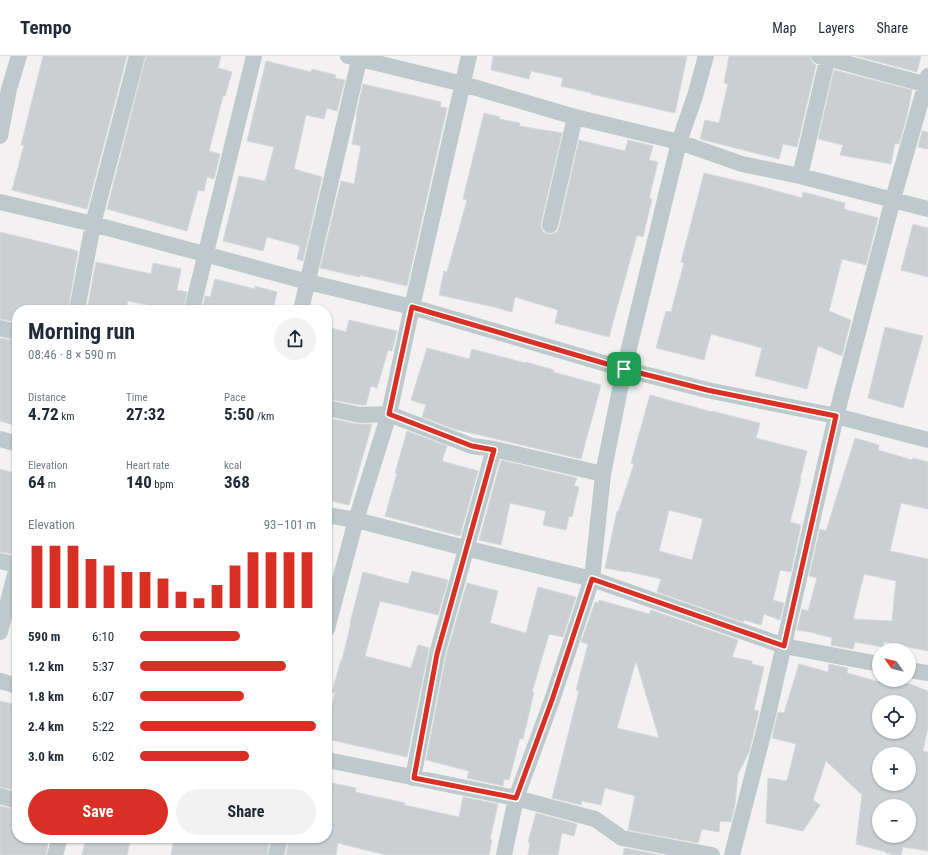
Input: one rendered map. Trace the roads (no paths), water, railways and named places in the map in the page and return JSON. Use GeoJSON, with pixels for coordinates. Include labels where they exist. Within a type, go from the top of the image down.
{"type":"FeatureCollection","features":[{"type":"Feature","properties":{"kind":"street"},"geometry":{"type":"LineString","coordinates":[[0,136],[9,89],[19,56]]}},
{"type":"Feature","properties":{"kind":"street"},"geometry":{"type":"LineString","coordinates":[[78,305],[93,224],[137,56]]}},
{"type":"Feature","properties":{"kind":"street"},"geometry":{"type":"LineString","coordinates":[[193,305],[254,56]]}},
{"type":"Feature","properties":{"kind":"street"},"geometry":{"type":"LineString","coordinates":[[332,610],[356,520],[389,414],[469,56]]}},
{"type":"Feature","properties":{"kind":"street"},"geometry":{"type":"LineString","coordinates":[[504,855],[516,798],[552,700],[592,579],[603,474],[624,369],[679,142],[695,96],[706,56]]}},
{"type":"Feature","properties":{"kind":"street"},"geometry":{"type":"LineString","coordinates":[[302,305],[356,57],[463,84],[575,117],[679,142],[742,164],[800,176],[928,209]]}},
{"type":"Feature","properties":{"kind":"street"},"geometry":{"type":"LineString","coordinates":[[732,855],[765,727],[836,416],[892,199],[927,82],[825,57],[800,176]]}},
{"type":"Feature","properties":{"kind":"street"},"geometry":{"type":"LineString","coordinates":[[550,224],[575,117]]}},
{"type":"Feature","properties":{"kind":"street"},"geometry":{"type":"LineString","coordinates":[[0,202],[93,224],[308,282],[412,307],[624,369],[707,390],[836,416],[928,440]]}},
{"type":"Feature","properties":{"kind":"street"},"geometry":{"type":"LineString","coordinates":[[0,328],[12,331]]}},
{"type":"Feature","properties":{"kind":"street"},"geometry":{"type":"LineString","coordinates":[[332,409],[360,415],[389,414],[472,446],[603,474]]}},
{"type":"Feature","properties":{"kind":"street"},"geometry":{"type":"LineString","coordinates":[[0,439],[12,443]]}},
{"type":"Feature","properties":{"kind":"street"},"geometry":{"type":"LineString","coordinates":[[414,778],[437,654],[465,548],[494,450]]}},
{"type":"Feature","properties":{"kind":"street"},"geometry":{"type":"LineString","coordinates":[[332,516],[356,520],[592,579],[784,646],[872,663]]}},
{"type":"Feature","properties":{"kind":"street"},"geometry":{"type":"LineString","coordinates":[[0,561],[12,565]]}},
{"type":"Feature","properties":{"kind":"street"},"geometry":{"type":"LineString","coordinates":[[0,632],[12,585]]}},
{"type":"Feature","properties":{"kind":"street"},"geometry":{"type":"LineString","coordinates":[[916,671],[928,673]]}},
{"type":"Feature","properties":{"kind":"street"},"geometry":{"type":"LineString","coordinates":[[0,681],[12,685]]}},
{"type":"Feature","properties":{"kind":"street"},"geometry":{"type":"LineString","coordinates":[[332,761],[516,798],[595,819],[622,838],[712,855]]}},
{"type":"Feature","properties":{"kind":"street"},"geometry":{"type":"LineString","coordinates":[[0,796],[12,800]]}},
{"type":"Feature","properties":{"kind":"street"},"geometry":{"type":"LineString","coordinates":[[55,855],[59,843]]}},
{"type":"Feature","properties":{"kind":"street"},"geometry":{"type":"LineString","coordinates":[[276,855],[279,843]]}}]}
